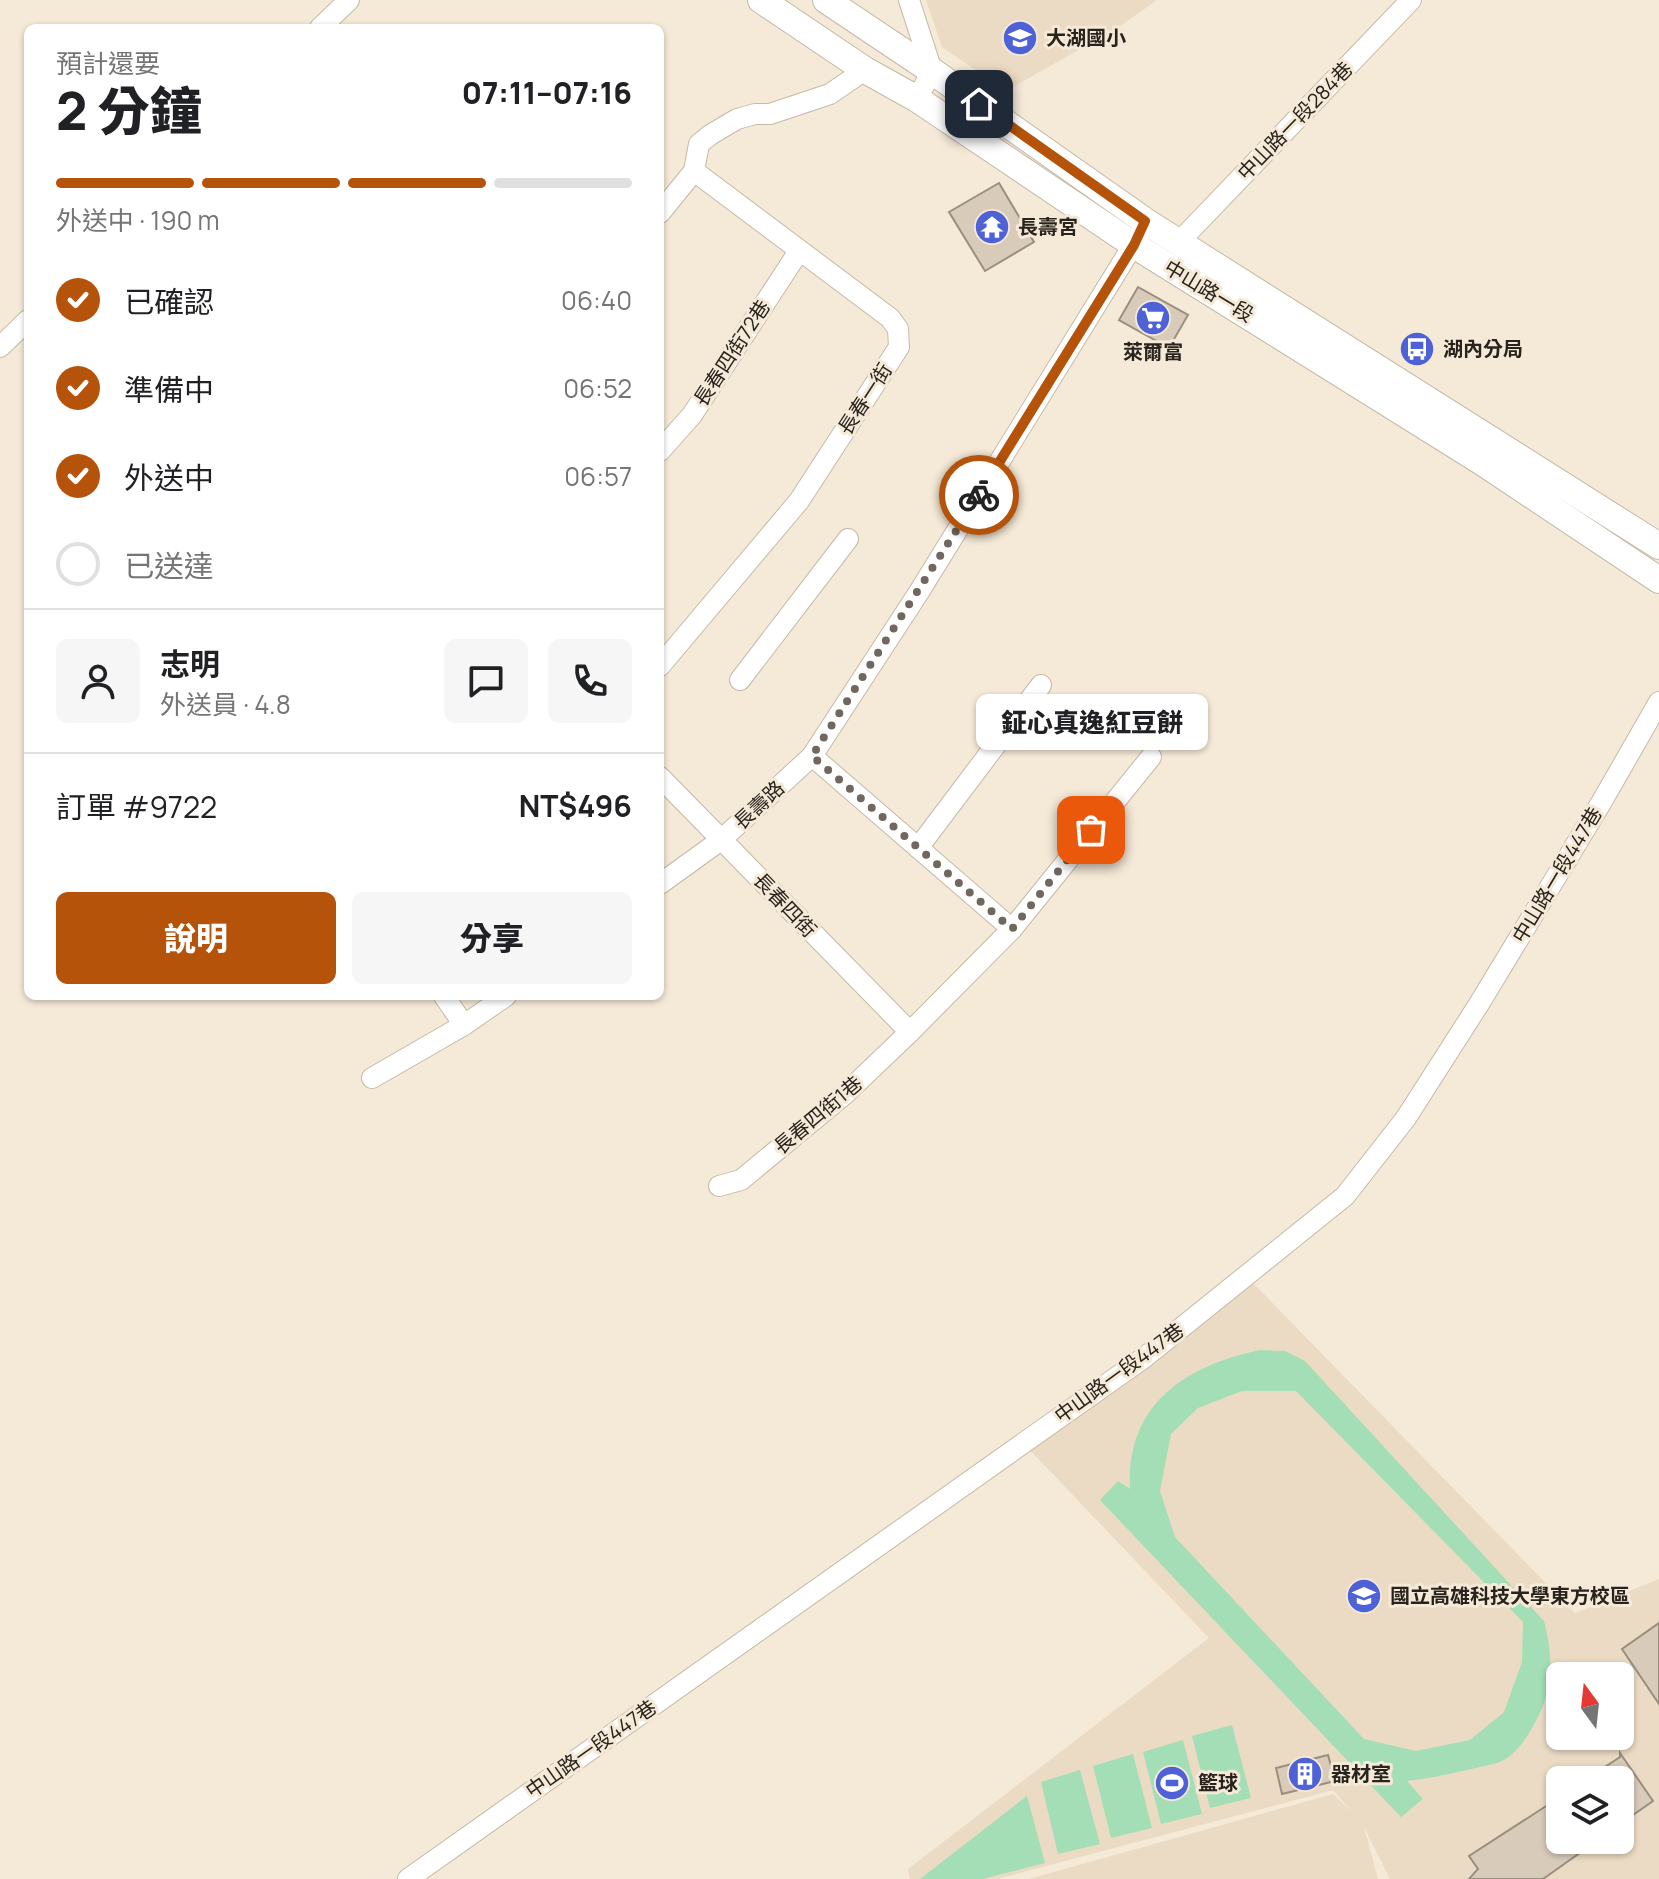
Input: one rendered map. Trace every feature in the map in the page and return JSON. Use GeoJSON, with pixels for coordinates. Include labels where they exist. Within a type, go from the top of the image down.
{"type":"FeatureCollection","features":[{"type":"Feature","properties":{"kind":"main road","name":"中山路一段"},"geometry":{"type":"LineString","coordinates":[[761,0],[865,70],[917,99],[1134,245],[1482,462],[1659,580]]}},
{"type":"Feature","properties":{"kind":"main road","name":"中山路一段"},"geometry":{"type":"LineString","coordinates":[[826,0],[1145,221],[1659,546]]}},
{"type":"Feature","properties":{"kind":"street"},"geometry":{"type":"LineString","coordinates":[[324,24],[349,0]]}},
{"type":"Feature","properties":{"kind":"street"},"geometry":{"type":"LineString","coordinates":[[909,0],[932,71],[917,99]]}},
{"type":"Feature","properties":{"kind":"street","name":"中山路一段284巷"},"geometry":{"type":"LineString","coordinates":[[1179,242],[1411,0]]}},
{"type":"Feature","properties":{"kind":"street"},"geometry":{"type":"LineString","coordinates":[[664,208],[694,171],[699,144],[725,125],[830,94],[865,70]]}},
{"type":"Feature","properties":{"kind":"street","name":"長春一街"},"geometry":{"type":"LineString","coordinates":[[664,661],[799,501],[899,347],[898,329],[890,318],[694,171]]}},
{"type":"Feature","properties":{"kind":"street","name":"長壽路"},"geometry":{"type":"LineString","coordinates":[[664,881],[721,840],[812,756],[919,592],[1134,245],[1145,221]]}},
{"type":"Feature","properties":{"kind":"street","name":"長春四街72巷"},"geometry":{"type":"LineString","coordinates":[[664,446],[692,415],[799,251]]}},
{"type":"Feature","properties":{"kind":"street"},"geometry":{"type":"LineString","coordinates":[[0,347],[24,324]]}},
{"type":"Feature","properties":{"kind":"street"},"geometry":{"type":"LineString","coordinates":[[740,680],[848,539]]}},
{"type":"Feature","properties":{"kind":"street"},"geometry":{"type":"LineString","coordinates":[[918,848],[1041,685]]}},
{"type":"Feature","properties":{"kind":"street","name":"中山路一段447巷"},"geometry":{"type":"LineString","coordinates":[[408,1879],[1145,1357],[1345,1196],[1406,1118],[1479,1004],[1659,702]]}},
{"type":"Feature","properties":{"kind":"street"},"geometry":{"type":"LineString","coordinates":[[812,756],[1012,929]]}},
{"type":"Feature","properties":{"kind":"street","name":"長春四街1巷"},"geometry":{"type":"LineString","coordinates":[[719,1186],[741,1180],[845,1094],[910,1032],[1012,929],[1151,757]]}},
{"type":"Feature","properties":{"kind":"street","name":"長春四街"},"geometry":{"type":"LineString","coordinates":[[664,781],[910,1032]]}},
{"type":"Feature","properties":{"kind":"street"},"geometry":{"type":"LineString","coordinates":[[447,1000],[464,1025]]}},
{"type":"Feature","properties":{"kind":"street"},"geometry":{"type":"LineString","coordinates":[[372,1078],[464,1025],[500,1000]]}},
{"type":"Feature","properties":{"kind":"shaded area","name":"大湖國小"},"geometry":{"type":"Polygon","coordinates":[[[926,0],[1157,0],[1116,29],[1006,91],[942,47],[926,0]]]}},
{"type":"Feature","properties":{"kind":"shaded area","name":"國立高雄科技大學東方校區"},"geometry":{"type":"Polygon","coordinates":[[[1252,1282],[1575,1613],[1659,1579],[1659,1879],[1390,1879],[1364,1827],[1378,1879],[1029,1879],[1333,1794],[1352,1812],[1333,1790],[997,1879],[910,1879],[908,1869],[1209,1638],[1026,1446],[1252,1282]]]}},
{"type":"Feature","properties":{"kind":"green space"},"geometry":{"type":"Polygon","coordinates":[[[1260,1350],[1285,1351],[1305,1361],[1544,1621],[1550,1651],[1550,1662],[1546,1662],[1546,1696],[1537,1719],[1511,1755],[1498,1762],[1407,1781],[1423,1799],[1401,1817],[1100,1500],[1118,1481],[1130,1489],[1131,1460],[1138,1434],[1149,1412],[1184,1379],[1207,1367],[1260,1350]],[[1242,1391],[1198,1408],[1171,1434],[1160,1491],[1175,1537],[1364,1739],[1416,1751],[1470,1740],[1504,1712],[1522,1662],[1523,1622],[1296,1391],[1242,1391]]]}},
{"type":"Feature","properties":{"kind":"green space","name":"籃球"},"geometry":{"type":"Polygon","coordinates":[[[1232,1725],[1251,1798],[1210,1808],[1192,1736],[1232,1725]]]}},
{"type":"Feature","properties":{"kind":"green space","name":"籃球"},"geometry":{"type":"Polygon","coordinates":[[[1183,1740],[1202,1814],[1161,1824],[1143,1752],[1183,1740]]]}},
{"type":"Feature","properties":{"kind":"green space","name":"籃球"},"geometry":{"type":"Polygon","coordinates":[[[1133,1754],[1152,1828],[1111,1838],[1093,1766],[1133,1754]]]}},
{"type":"Feature","properties":{"kind":"green space"},"geometry":{"type":"Polygon","coordinates":[[[1080,1770],[1100,1844],[1058,1854],[1041,1782],[1080,1770]]]}},
{"type":"Feature","properties":{"kind":"green space"},"geometry":{"type":"Polygon","coordinates":[[[1027,1796],[1045,1863],[983,1879],[920,1879],[1027,1796]]]}},
{"type":"Feature","properties":{"kind":"building","name":"長壽宮"},"geometry":{"type":"Polygon","coordinates":[[[999,183],[1034,242],[985,271],[949,212],[999,183]]]}},
{"type":"Feature","properties":{"kind":"building","name":"萊爾富"},"geometry":{"type":"Polygon","coordinates":[[[1138,287],[1188,315],[1169,348],[1119,320],[1138,287]]]}},
{"type":"Feature","properties":{"kind":"building"},"geometry":{"type":"Polygon","coordinates":[[[1659,1623],[1659,1704],[1634,1667],[1634,1662],[1622,1649],[1659,1623]]]}},
{"type":"Feature","properties":{"kind":"building"},"geometry":{"type":"Polygon","coordinates":[[[1620,1753],[1629,1766],[1606,1766],[1620,1757],[1620,1753]]]}},
{"type":"Feature","properties":{"kind":"building","name":"器材室"},"geometry":{"type":"Polygon","coordinates":[[[1328,1755],[1335,1781],[1282,1794],[1276,1768],[1328,1755]]]}},
{"type":"Feature","properties":{"kind":"building"},"geometry":{"type":"Polygon","coordinates":[[[1634,1773],[1653,1801],[1634,1814],[1634,1773]]]}},
{"type":"Feature","properties":{"kind":"building"},"geometry":{"type":"Polygon","coordinates":[[[1546,1806],[1546,1854],[1578,1854],[1543,1879],[1469,1879],[1478,1869],[1469,1856],[1546,1806]]]}},
{"type":"Feature","properties":{"kind":"way so far"},"geometry":{"type":"LineString","coordinates":[[979,495],[812,756],[1012,929],[1091,830]]}},
{"type":"Feature","properties":{"kind":"place","name":"大湖國小"},"geometry":{"type":"Point","coordinates":[1020,38]}},
{"type":"Feature","properties":{"kind":"place","name":"長壽宮"},"geometry":{"type":"Point","coordinates":[992,227]}},
{"type":"Feature","properties":{"kind":"place","name":"萊爾富"},"geometry":{"type":"Point","coordinates":[1153,318]}},
{"type":"Feature","properties":{"kind":"place","name":"湖內分局"},"geometry":{"type":"Point","coordinates":[1417,349]}},
{"type":"Feature","properties":{"kind":"place","name":"鉦心真逸紅豆餅"},"geometry":{"type":"Point","coordinates":[1091,830]}},
{"type":"Feature","properties":{"kind":"place","name":"國立高雄科技大學東方校區"},"geometry":{"type":"Point","coordinates":[1364,1596]}},
{"type":"Feature","properties":{"kind":"place","name":"器材室"},"geometry":{"type":"Point","coordinates":[1305,1774]}},
{"type":"Feature","properties":{"kind":"place","name":"籃球"},"geometry":{"type":"Point","coordinates":[1172,1783]}},
{"type":"Feature","properties":{"kind":"route"},"geometry":{"type":"LineString","coordinates":[[979,104],[1145,221],[1134,245],[979,495]]}}]}
